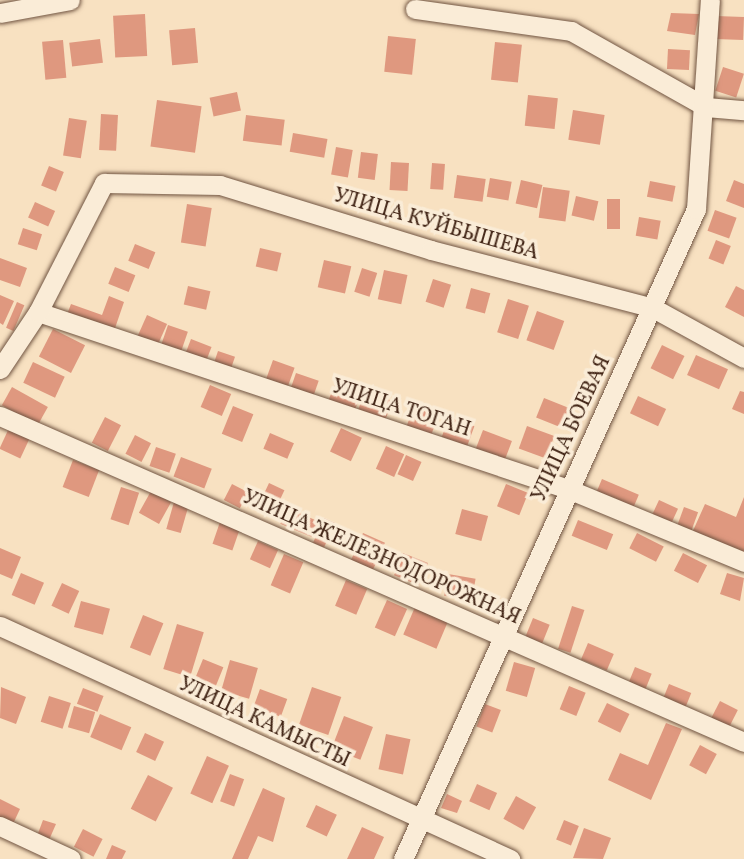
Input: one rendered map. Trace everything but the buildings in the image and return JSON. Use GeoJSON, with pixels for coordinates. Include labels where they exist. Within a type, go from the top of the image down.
{"type":"FeatureCollection","features":[{"type":"Feature","properties":{"kind":"street"},"geometry":{"type":"LineString","coordinates":[[0,13],[70,0]]}},
{"type":"Feature","properties":{"kind":"street","name":"УЛИЦА БОЕВАЯ"},"geometry":{"type":"LineString","coordinates":[[403,859],[696,209],[706,107],[710,0]]}},
{"type":"Feature","properties":{"kind":"street"},"geometry":{"type":"LineString","coordinates":[[415,9],[571,31],[706,107],[744,110]]}},
{"type":"Feature","properties":{"kind":"street","name":"УЛИЦА КУЙБЫШЕВА"},"geometry":{"type":"LineString","coordinates":[[38,312],[104,183],[220,185],[431,250],[653,308],[744,358]]}},
{"type":"Feature","properties":{"kind":"street"},"geometry":{"type":"LineString","coordinates":[[0,369],[38,312]]}},
{"type":"Feature","properties":{"kind":"street","name":"УЛИЦА ТОГАН"},"geometry":{"type":"LineString","coordinates":[[38,312],[568,489],[744,562]]}},
{"type":"Feature","properties":{"kind":"street","name":"УЛИЦА ЖЕЛЕЗНОДОРОЖНАЯ"},"geometry":{"type":"LineString","coordinates":[[0,416],[744,742]]}},
{"type":"Feature","properties":{"kind":"street","name":"УЛИЦА КАМЫСТЫ"},"geometry":{"type":"LineString","coordinates":[[0,626],[510,859]]}},
{"type":"Feature","properties":{"kind":"street"},"geometry":{"type":"LineString","coordinates":[[0,826],[71,859]]}}]}
